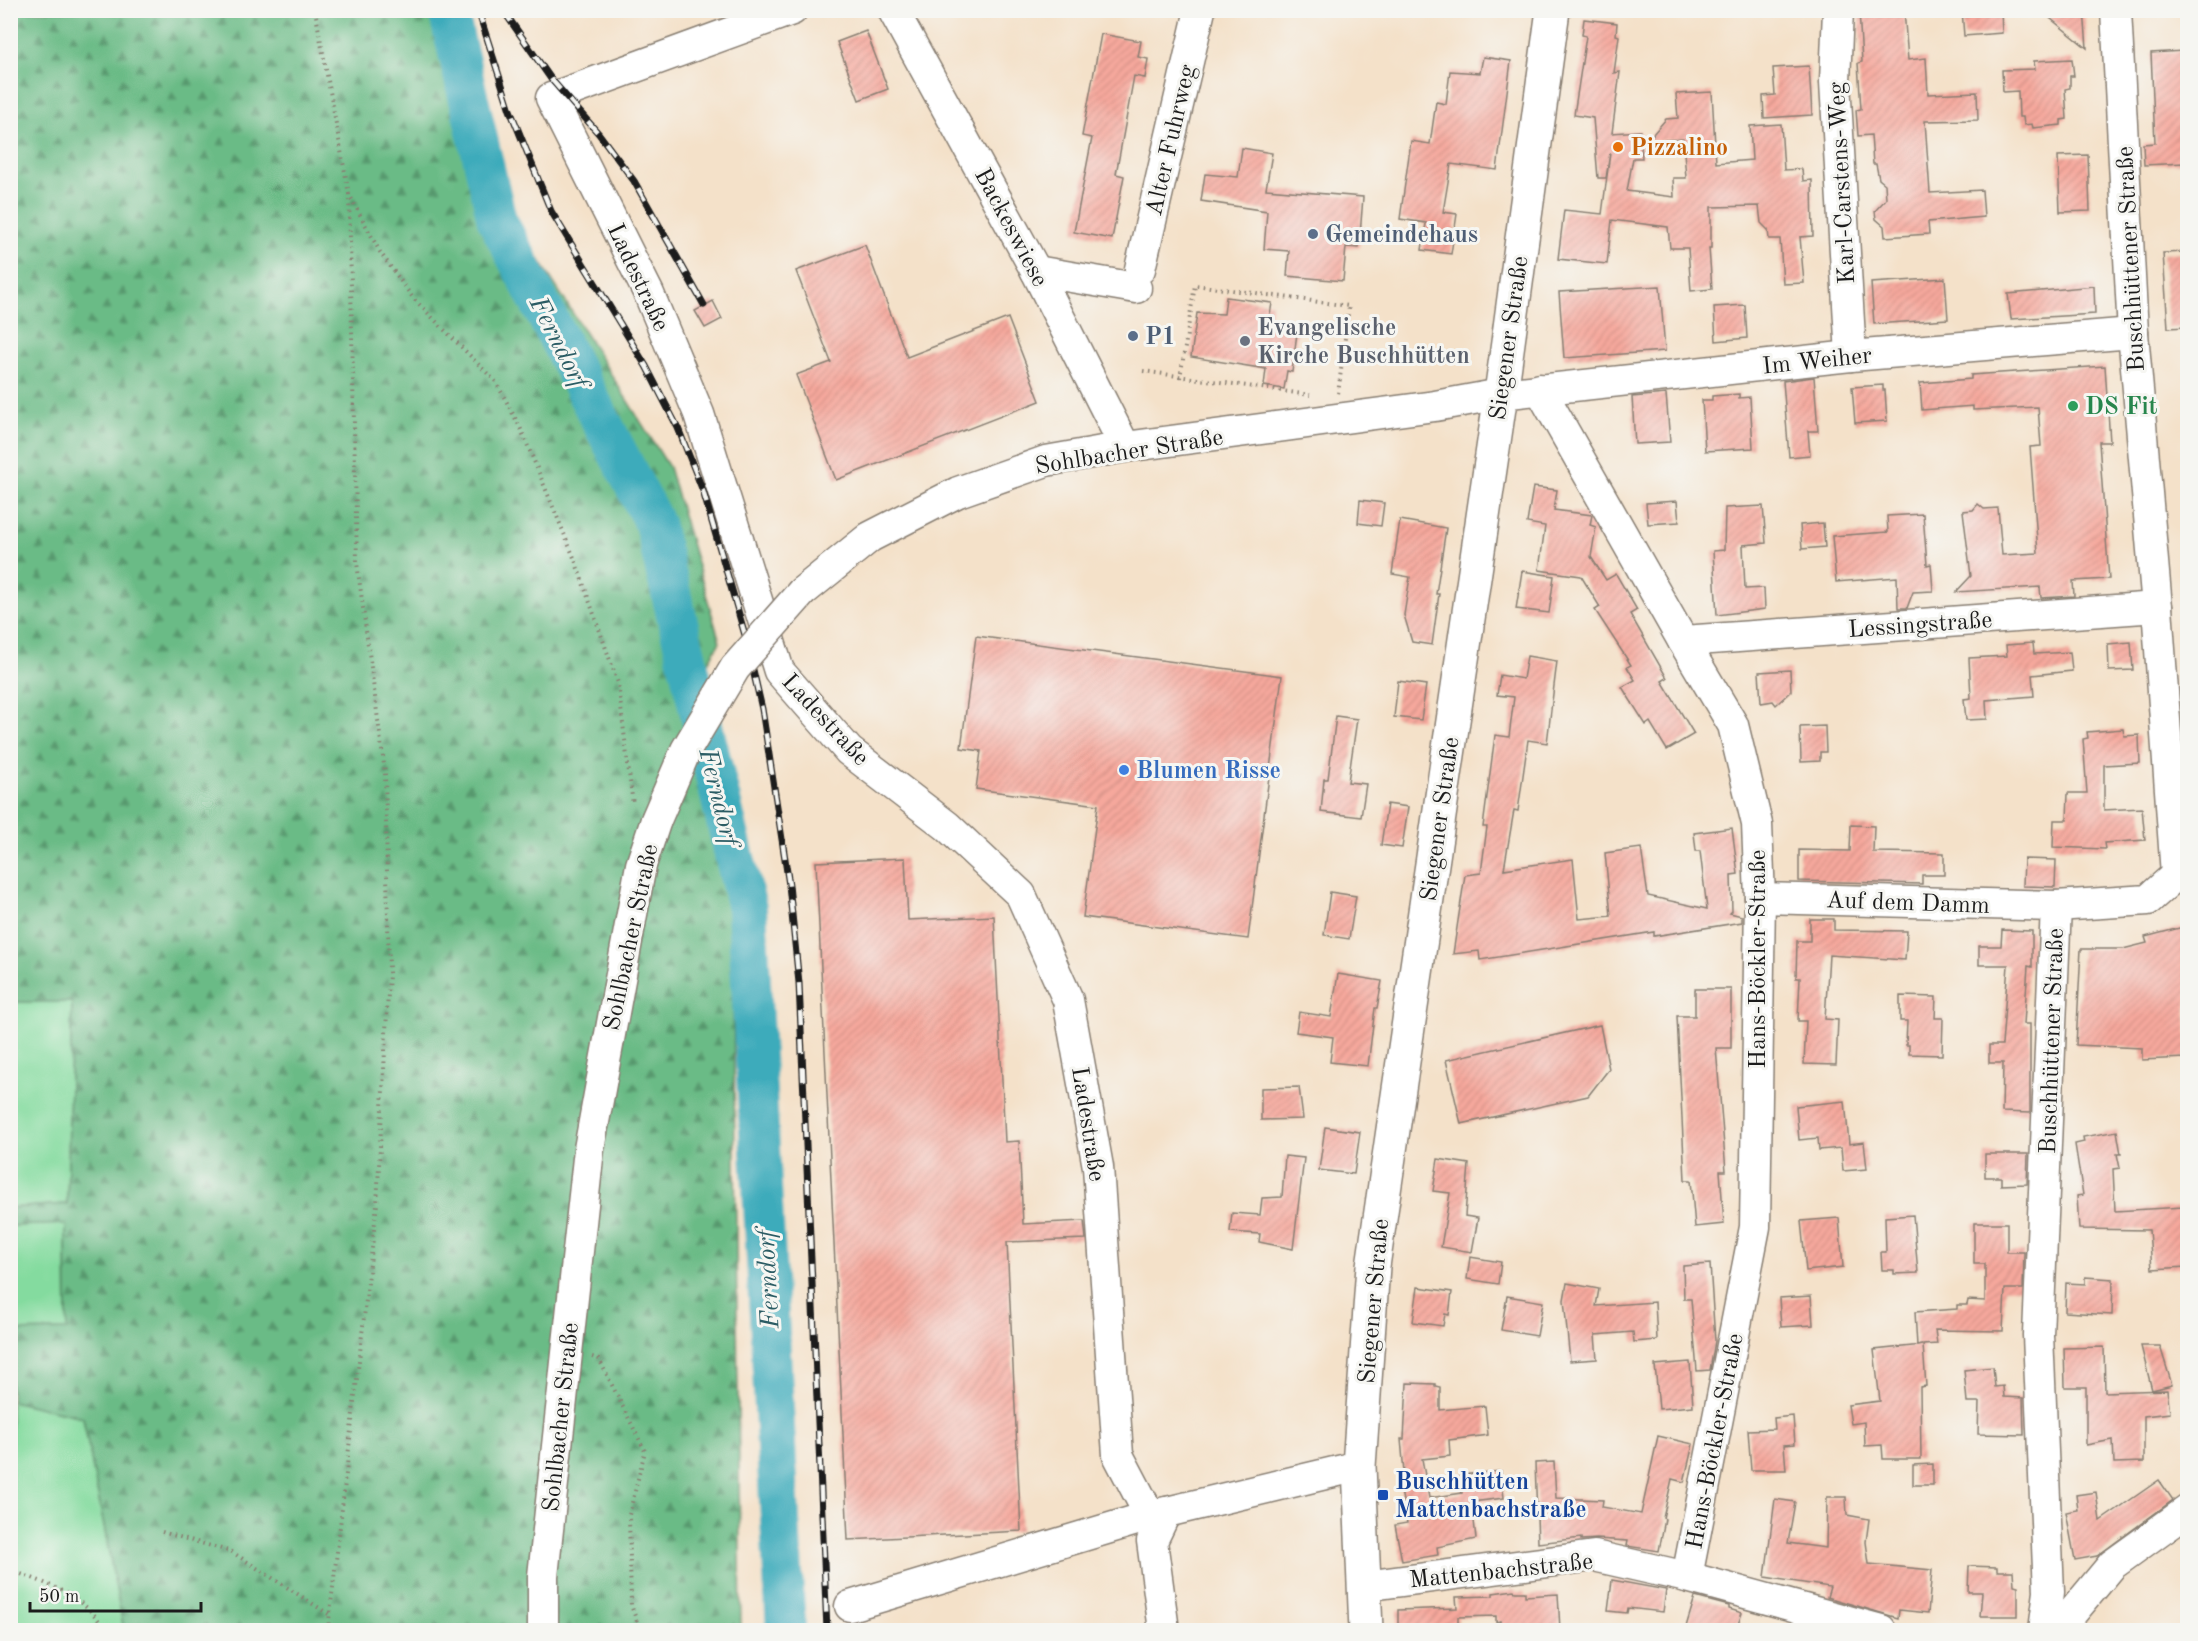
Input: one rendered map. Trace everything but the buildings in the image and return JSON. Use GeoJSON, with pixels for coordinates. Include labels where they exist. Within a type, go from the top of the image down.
{"type":"FeatureCollection","features":[{"type":"Feature","properties":{"kind":"main road","name":"Siegener Straße"},"geometry":{"type":"LineString","coordinates":[[1366,1630],[1359,1466],[1373,1266],[1501,394],[1552,10]]}},
{"type":"Feature","properties":{"kind":"street","name":"Ladestraße"},"geometry":{"type":"LineString","coordinates":[[792,10],[551,98],[649,294],[699,414],[779,671],[849,751],[947,826],[1021,895],[1068,1000],[1098,1167],[1118,1455],[1158,1514]]}},
{"type":"Feature","properties":{"kind":"street","name":"Backeswiese"},"geometry":{"type":"LineString","coordinates":[[893,10],[1036,271],[1125,447]]}},
{"type":"Feature","properties":{"kind":"street","name":"Alter Fuhrweg"},"geometry":{"type":"LineString","coordinates":[[1036,271],[1138,278],[1200,10]]}},
{"type":"Feature","properties":{"kind":"street","name":"Karl-Carstens-Weg"},"geometry":{"type":"LineString","coordinates":[[1838,10],[1834,82],[1851,356]]}},
{"type":"Feature","properties":{"kind":"street","name":"Buschhüttener Straße"},"geometry":{"type":"LineString","coordinates":[[2044,1630],[2049,1592],[2038,1335],[2056,906],[2148,900],[2182,878],[2133,333],[2116,10]]}},
{"type":"Feature","properties":{"kind":"street","name":"Im Weiher"},"geometry":{"type":"LineString","coordinates":[[1501,394],[1851,356],[2133,333]]}},
{"type":"Feature","properties":{"kind":"street","name":"Hans-Böckler-Straße"},"geometry":{"type":"LineString","coordinates":[[1540,389],[1733,725],[1757,824],[1760,898],[1755,1227],[1687,1577]]}},
{"type":"Feature","properties":{"kind":"street","name":"Sohlbacher Straße"},"geometry":{"type":"LineString","coordinates":[[543,1630],[543,1576],[589,1149],[641,866],[645,816],[735,668],[802,592],[870,537],[958,492],[1046,461],[1125,447],[1254,432],[1501,394]]}},
{"type":"Feature","properties":{"kind":"street","name":"Lessingstraße"},"geometry":{"type":"LineString","coordinates":[[1683,641],[2157,607]]}},
{"type":"Feature","properties":{"kind":"street","name":"Auf dem Damm"},"geometry":{"type":"LineString","coordinates":[[1760,898],[2056,906]]}},
{"type":"Feature","properties":{"kind":"street"},"geometry":{"type":"LineString","coordinates":[[850,1606],[1158,1514],[1359,1466]]}},
{"type":"Feature","properties":{"kind":"street"},"geometry":{"type":"LineString","coordinates":[[2058,1630],[2112,1565],[2187,1510]]}},
{"type":"Feature","properties":{"kind":"street"},"geometry":{"type":"LineString","coordinates":[[1158,1514],[1152,1541],[1164,1630]]}},
{"type":"Feature","properties":{"kind":"street","name":"Mattenbachstraße"},"geometry":{"type":"LineString","coordinates":[[1364,1586],[1594,1556],[1687,1577],[1881,1630]]}},
{"type":"Feature","properties":{"kind":"path"},"geometry":{"type":"LineString","coordinates":[[315,10],[349,194],[357,563],[385,772],[389,974],[376,1204],[328,1630]]}},
{"type":"Feature","properties":{"kind":"path"},"geometry":{"type":"LineString","coordinates":[[349,194],[380,252],[413,298],[496,382],[520,427],[575,560],[618,682],[645,816]]}},
{"type":"Feature","properties":{"kind":"path"},"geometry":{"type":"LineString","coordinates":[[1180,378],[1195,285],[1349,306],[1337,398]]}},
{"type":"Feature","properties":{"kind":"path"},"geometry":{"type":"LineString","coordinates":[[1143,371],[1180,378],[1315,395]]}},
{"type":"Feature","properties":{"kind":"path"},"geometry":{"type":"LineString","coordinates":[[567,1352],[599,1359],[645,1450],[629,1515],[631,1605],[640,1630]]}},
{"type":"Feature","properties":{"kind":"path"},"geometry":{"type":"LineString","coordinates":[[162,1532],[232,1552],[330,1615]]}},
{"type":"Feature","properties":{"kind":"path"},"geometry":{"type":"LineString","coordinates":[[10,1570],[56,1587],[96,1615],[105,1630]]}},
{"type":"Feature","properties":{"kind":"green space"},"geometry":{"type":"Polygon","coordinates":[[[11,11],[464,11],[507,208],[669,467],[720,642],[687,698],[732,917],[741,1630],[124,1630],[83,1417],[11,1401],[10,1331],[67,1330],[66,1224],[11,1226],[10,1208],[67,1204],[72,1002],[11,1002],[11,11]]]}},
{"type":"Feature","properties":{"kind":"green space"},"geometry":{"type":"Polygon","coordinates":[[[11,1002],[72,1002],[67,1204],[11,1208],[11,1002]]]}},
{"type":"Feature","properties":{"kind":"green space"},"geometry":{"type":"Polygon","coordinates":[[[66,1224],[67,1330],[11,1331],[10,1226],[66,1224]]]}},
{"type":"Feature","properties":{"kind":"green space"},"geometry":{"type":"Polygon","coordinates":[[[11,1401],[83,1417],[124,1630],[11,1630],[11,1401]]]}},
{"type":"Feature","properties":{"kind":"waterway","name":"Ferndorf"},"geometry":{"type":"LineString","coordinates":[[448,10],[497,220],[654,523],[747,908],[786,1630]]}},
{"type":"Feature","properties":{"kind":"railway"},"geometry":{"type":"LineString","coordinates":[[478,10],[510,110],[551,211],[646,366],[678,428],[703,491],[745,635],[762,709],[789,885],[799,983],[827,1630]]}},
{"type":"Feature","properties":{"kind":"railway"},"geometry":{"type":"LineString","coordinates":[[503,10],[551,79],[599,134],[634,181],[704,305]]}},
{"type":"Feature","properties":{"kind":"place","name":"Pizzalino"},"geometry":{"type":"Point","coordinates":[1618,147]}},
{"type":"Feature","properties":{"kind":"place","name":"Gemeindehaus"},"geometry":{"type":"Point","coordinates":[1313,234]}},
{"type":"Feature","properties":{"kind":"place","name":"P1"},"geometry":{"type":"Point","coordinates":[1133,336]}},
{"type":"Feature","properties":{"kind":"place","name":"Evangelische Kirche Buschhütten"},"geometry":{"type":"Point","coordinates":[1245,341]}},
{"type":"Feature","properties":{"kind":"place","name":"DS Fit"},"geometry":{"type":"Point","coordinates":[2073,406]}},
{"type":"Feature","properties":{"kind":"place","name":"Blumen Risse"},"geometry":{"type":"Point","coordinates":[1124,770]}},
{"type":"Feature","properties":{"kind":"place","name":"Buschhütten Mattenbachstraße"},"geometry":{"type":"Point","coordinates":[1383,1495]}}]}
